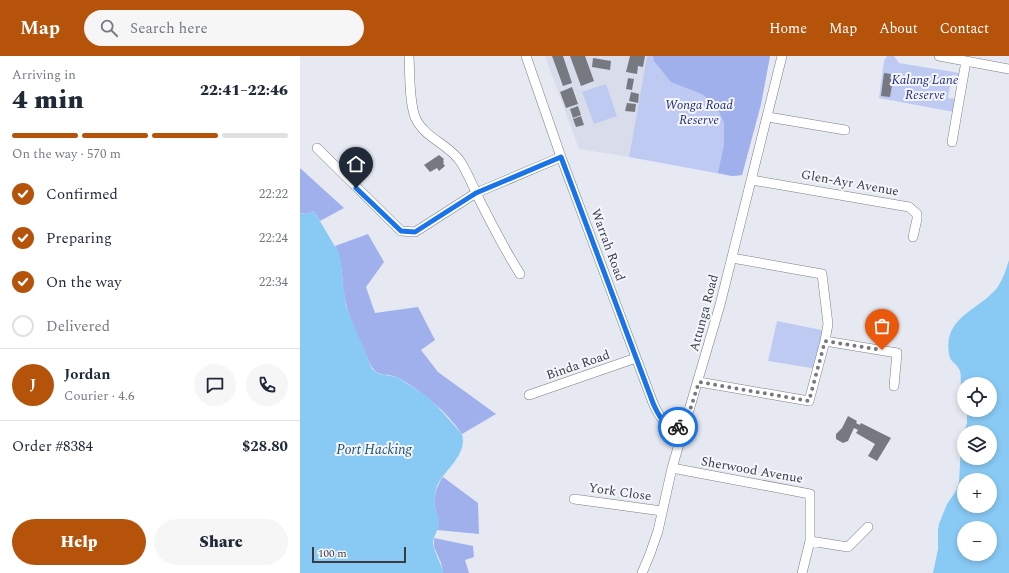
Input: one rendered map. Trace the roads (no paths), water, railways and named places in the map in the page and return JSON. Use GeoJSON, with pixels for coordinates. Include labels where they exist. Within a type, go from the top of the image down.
{"type":"FeatureCollection","features":[{"type":"Feature","properties":{"kind":"street"},"geometry":{"type":"LineString","coordinates":[[410,56],[413,108],[415,117],[420,126],[432,138],[445,146],[459,160],[505,249],[520,274]]}},
{"type":"Feature","properties":{"kind":"street","name":"Warrah Road"},"geometry":{"type":"LineString","coordinates":[[526,56],[561,157],[653,403],[660,418],[668,424],[684,429]]}},
{"type":"Feature","properties":{"kind":"street","name":"Attunga Road"},"geometry":{"type":"LineString","coordinates":[[642,573],[654,542],[672,468],[699,382],[752,180],[782,56]]}},
{"type":"Feature","properties":{"kind":"street"},"geometry":{"type":"LineString","coordinates":[[939,56],[1009,70]]}},
{"type":"Feature","properties":{"kind":"street"},"geometry":{"type":"LineString","coordinates":[[952,142],[966,61]]}},
{"type":"Feature","properties":{"kind":"street"},"geometry":{"type":"LineString","coordinates":[[768,117],[845,130]]}},
{"type":"Feature","properties":{"kind":"street"},"geometry":{"type":"LineString","coordinates":[[317,148],[401,231],[415,232],[476,193],[561,157]]}},
{"type":"Feature","properties":{"kind":"street","name":"Glen-Ayr Avenue"},"geometry":{"type":"LineString","coordinates":[[752,180],[910,207],[917,214],[913,237]]}},
{"type":"Feature","properties":{"kind":"street"},"geometry":{"type":"LineString","coordinates":[[699,382],[809,401],[825,341],[828,324],[822,274],[732,258]]}},
{"type":"Feature","properties":{"kind":"street"},"geometry":{"type":"LineString","coordinates":[[825,341],[897,353],[894,386]]}},
{"type":"Feature","properties":{"kind":"street","name":"Binda Road"},"geometry":{"type":"LineString","coordinates":[[529,395],[636,358]]}},
{"type":"Feature","properties":{"kind":"street","name":"Sherwood Avenue"},"geometry":{"type":"LineString","coordinates":[[672,468],[810,494],[810,542]]}},
{"type":"Feature","properties":{"kind":"street","name":"York Close"},"geometry":{"type":"LineString","coordinates":[[574,499],[662,511]]}},
{"type":"Feature","properties":{"kind":"street"},"geometry":{"type":"LineString","coordinates":[[802,573],[810,542],[848,547],[868,527]]}},
{"type":"Feature","properties":{"kind":"water","name":"Port Hacking"},"geometry":{"type":"Polygon","coordinates":[[[314,211],[340,255],[346,306],[372,369],[379,374],[397,377],[425,395],[462,434],[462,449],[440,480],[435,494],[435,508],[439,521],[433,543],[443,573],[300,573],[300,213],[307,214],[314,211]]]}},
{"type":"Feature","properties":{"kind":"water"},"geometry":{"type":"Polygon","coordinates":[[[1009,260],[1009,573],[933,573],[938,549],[939,524],[947,504],[957,488],[957,513],[997,513],[997,473],[960,473],[960,465],[997,465],[997,425],[966,425],[967,417],[997,417],[997,377],[961,377],[958,367],[952,361],[949,354],[949,341],[951,331],[957,323],[989,296],[997,288],[1003,278],[1009,260]]]}},
{"type":"Feature","properties":{"kind":"park label","name":"Kalang Lane Reserve"},"geometry":{"type":"Point","coordinates":[925,88]}},
{"type":"Feature","properties":{"kind":"park label","name":"Wonga Road Reserve"},"geometry":{"type":"Point","coordinates":[699,112]}}]}
